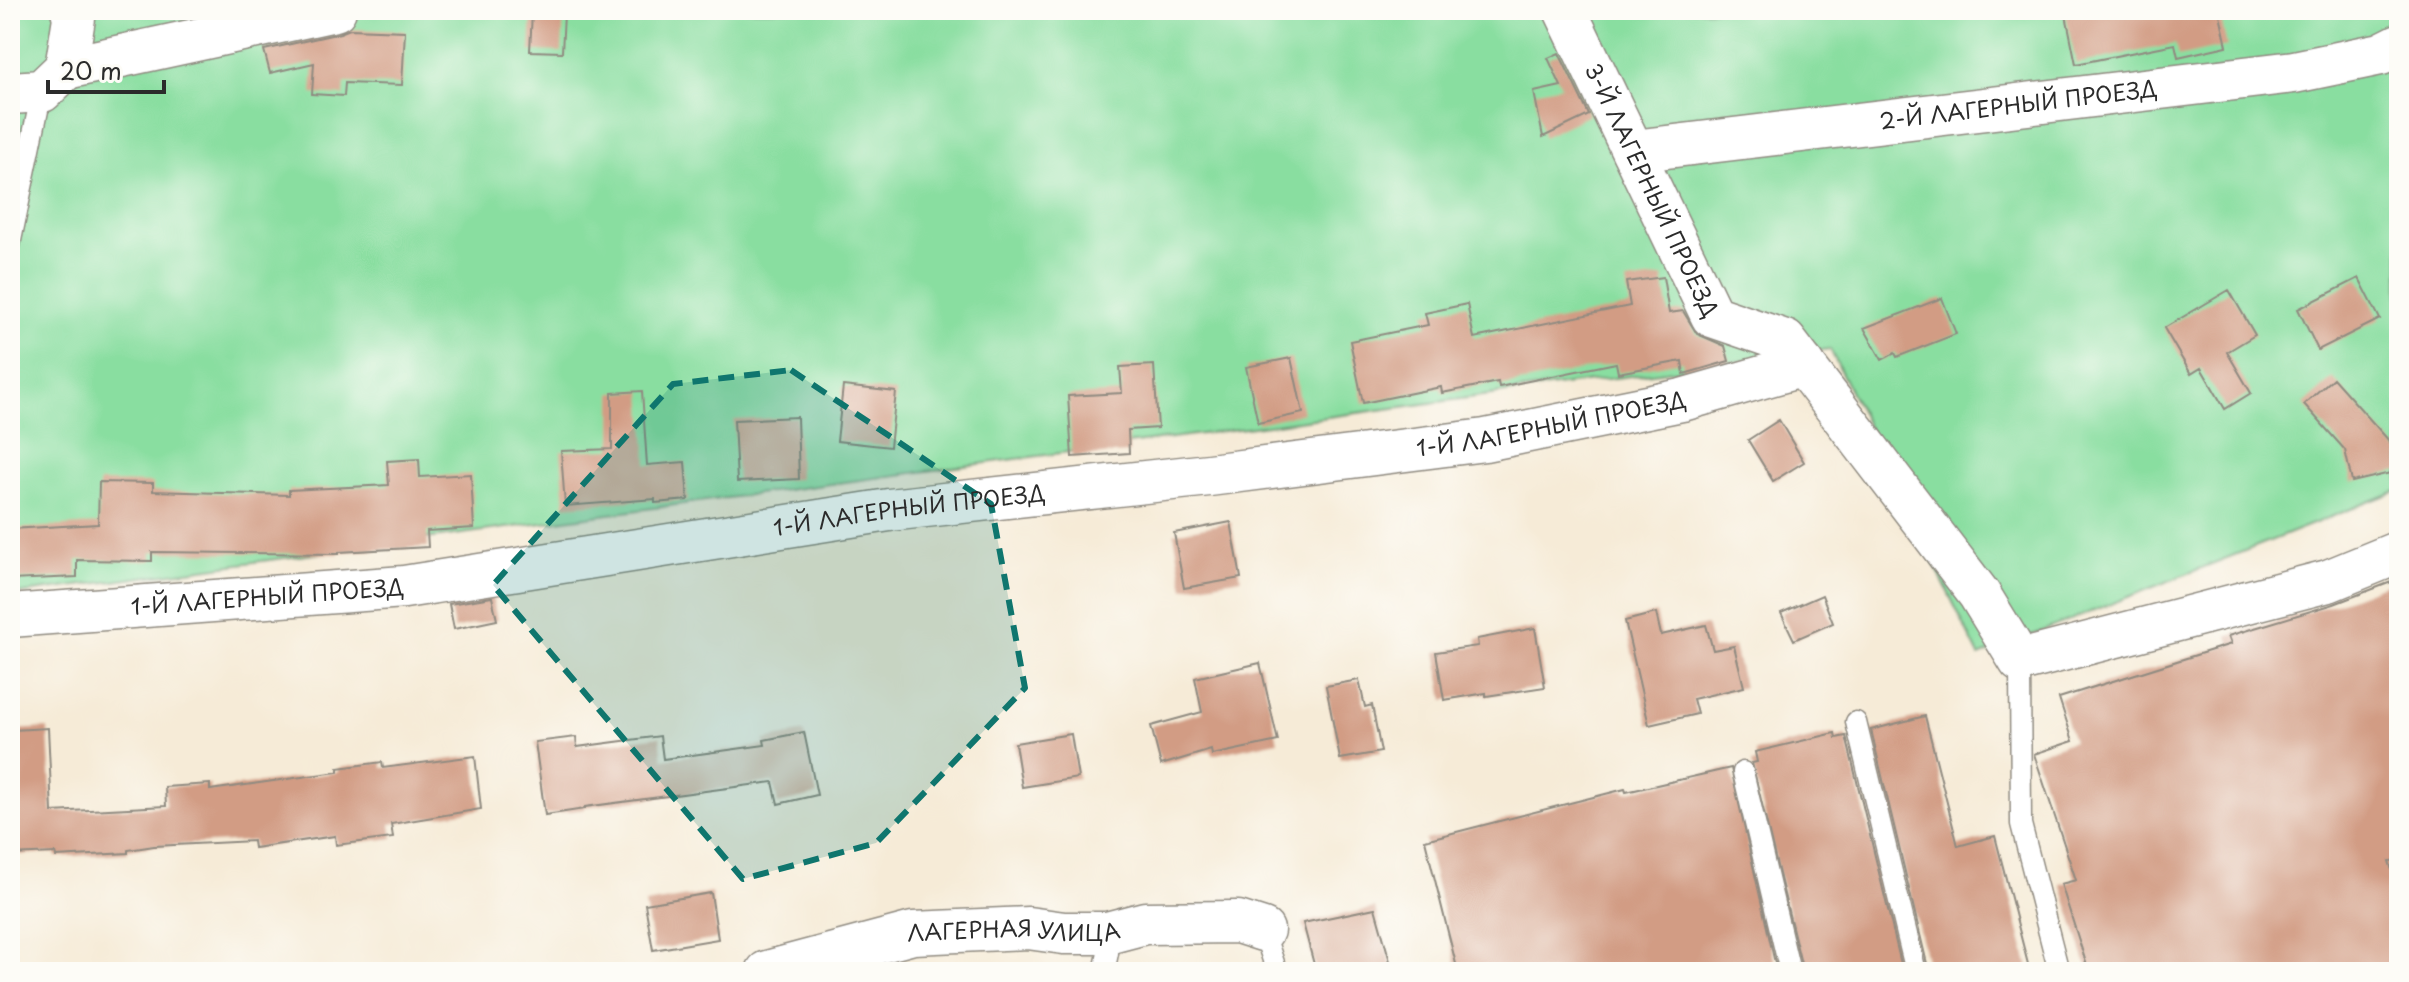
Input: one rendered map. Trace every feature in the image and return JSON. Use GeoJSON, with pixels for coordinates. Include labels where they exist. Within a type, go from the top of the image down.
{"type":"FeatureCollection","features":[{"type":"Feature","properties":{"kind":"street"},"geometry":{"type":"LineString","coordinates":[[39,84],[74,18],[72,10]]}},
{"type":"Feature","properties":{"kind":"street"},"geometry":{"type":"LineString","coordinates":[[39,84],[335,10]]}},
{"type":"Feature","properties":{"kind":"street","name":"3-Й ЛАГЕРНЫЙ ПРОЕЗД"},"geometry":{"type":"LineString","coordinates":[[1565,10],[1712,316],[1785,341],[1979,594],[2020,661]]}},
{"type":"Feature","properties":{"kind":"street","name":"2-Й ЛАГЕРНЫЙ ПРОЕЗД"},"geometry":{"type":"LineString","coordinates":[[1633,151],[2294,72],[2381,54],[2399,45]]}},
{"type":"Feature","properties":{"kind":"street","name":"1-Й ЛАГЕРНЫЙ ПРОЕЗД"},"geometry":{"type":"LineString","coordinates":[[10,616],[404,587],[889,510],[1194,477],[1485,440],[1682,400],[1804,365]]}},
{"type":"Feature","properties":{"kind":"street"},"geometry":{"type":"LineString","coordinates":[[2020,661],[2328,581],[2399,552]]}},
{"type":"Feature","properties":{"kind":"street","name":"ЛАГЕРНАЯ УЛИЦА"},"geometry":{"type":"LineString","coordinates":[[767,972],[913,933],[1028,928],[1064,933],[1105,952],[1145,923],[1238,922],[1263,930]]}},
{"type":"Feature","properties":{"kind":"lane"},"geometry":{"type":"LineString","coordinates":[[10,245],[39,84]]}},
{"type":"Feature","properties":{"kind":"lane"},"geometry":{"type":"LineString","coordinates":[[2020,661],[2021,824],[2059,972]]}},
{"type":"Feature","properties":{"kind":"lane"},"geometry":{"type":"LineString","coordinates":[[1856,722],[1916,972]]}},
{"type":"Feature","properties":{"kind":"lane"},"geometry":{"type":"LineString","coordinates":[[1743,772],[1790,972]]}},
{"type":"Feature","properties":{"kind":"lane"},"geometry":{"type":"LineString","coordinates":[[1263,930],[1277,972]]}},
{"type":"Feature","properties":{"kind":"highlighted area"},"geometry":{"type":"Polygon","coordinates":[[[791,370],[991,504],[1025,688],[876,843],[743,879],[493,585],[673,384],[791,370]]]}},
{"type":"Feature","properties":{"kind":"green space"},"geometry":{"type":"Polygon","coordinates":[[[10,10],[2399,10],[2399,490],[1979,656],[1830,349],[10,595],[10,10]]]}},
{"type":"Feature","properties":{"kind":"building"},"geometry":{"type":"Polygon","coordinates":[[[2065,10],[2219,10],[2227,46],[2178,57],[2175,44],[2076,64],[2065,10]]]}},
{"type":"Feature","properties":{"kind":"building"},"geometry":{"type":"Polygon","coordinates":[[[532,12],[564,14],[562,52],[530,51],[532,12]]]}},
{"type":"Feature","properties":{"kind":"building"},"geometry":{"type":"Polygon","coordinates":[[[350,29],[405,31],[402,85],[345,83],[344,96],[312,94],[314,63],[270,73],[264,50],[350,29]]]}},
{"type":"Feature","properties":{"kind":"building"},"geometry":{"type":"Polygon","coordinates":[[[1559,53],[1589,115],[1543,137],[1534,92],[1561,86],[1548,58],[1559,53]]]}},
{"type":"Feature","properties":{"kind":"building"},"geometry":{"type":"Polygon","coordinates":[[[1663,277],[1669,313],[1683,311],[1697,334],[1725,346],[1729,361],[1684,374],[1682,361],[1618,373],[1616,363],[1499,387],[1498,382],[1442,393],[1441,387],[1363,403],[1350,341],[1428,325],[1425,313],[1467,304],[1474,338],[1630,306],[1626,282],[1663,277]]]}},
{"type":"Feature","properties":{"kind":"building"},"geometry":{"type":"Polygon","coordinates":[[[2359,278],[2380,319],[2318,350],[2298,309],[2359,278]]]}},
{"type":"Feature","properties":{"kind":"building"},"geometry":{"type":"Polygon","coordinates":[[[2229,290],[2255,335],[2227,352],[2251,393],[2225,409],[2201,368],[2191,374],[2164,328],[2229,290]]]}},
{"type":"Feature","properties":{"kind":"building"},"geometry":{"type":"Polygon","coordinates":[[[1942,298],[1956,334],[1882,360],[1864,328],[1942,298]]]}},
{"type":"Feature","properties":{"kind":"building"},"geometry":{"type":"Polygon","coordinates":[[[1291,358],[1303,413],[1258,423],[1246,367],[1291,358]]]}},
{"type":"Feature","properties":{"kind":"building"},"geometry":{"type":"Polygon","coordinates":[[[1154,365],[1158,428],[1128,430],[1129,453],[1072,457],[1068,396],[1122,393],[1120,367],[1154,365]]]}},
{"type":"Feature","properties":{"kind":"building"},"geometry":{"type":"Polygon","coordinates":[[[2333,378],[2399,452],[2399,471],[2352,482],[2345,450],[2304,404],[2333,378]]]}},
{"type":"Feature","properties":{"kind":"building"},"geometry":{"type":"Polygon","coordinates":[[[843,386],[896,392],[890,447],[837,441],[843,386]]]}},
{"type":"Feature","properties":{"kind":"building"},"geometry":{"type":"Polygon","coordinates":[[[642,391],[647,465],[685,462],[688,500],[655,503],[655,499],[565,506],[561,451],[612,449],[612,393],[642,391]]]}},
{"type":"Feature","properties":{"kind":"building"},"geometry":{"type":"Polygon","coordinates":[[[797,417],[799,479],[737,482],[734,420],[797,417]]]}},
{"type":"Feature","properties":{"kind":"building"},"geometry":{"type":"Polygon","coordinates":[[[1779,420],[1804,462],[1773,481],[1748,440],[1779,420]]]}},
{"type":"Feature","properties":{"kind":"building"},"geometry":{"type":"Polygon","coordinates":[[[419,459],[420,477],[471,474],[474,528],[427,531],[428,547],[339,554],[152,552],[152,561],[77,560],[77,577],[10,580],[10,529],[98,524],[99,482],[153,483],[153,491],[289,495],[289,490],[389,485],[387,461],[419,459]]]}},
{"type":"Feature","properties":{"kind":"building"},"geometry":{"type":"Polygon","coordinates":[[[1231,522],[1241,578],[1184,588],[1174,533],[1231,522]]]}},
{"type":"Feature","properties":{"kind":"building"},"geometry":{"type":"Polygon","coordinates":[[[2399,579],[2399,860],[2389,861],[2399,891],[2399,972],[2089,972],[2061,884],[2076,880],[2034,754],[2073,741],[2059,698],[2231,644],[2228,636],[2334,604],[2399,579]]]}},
{"type":"Feature","properties":{"kind":"building"},"geometry":{"type":"Polygon","coordinates":[[[1822,595],[1833,623],[1794,640],[1781,613],[1822,595]]]}},
{"type":"Feature","properties":{"kind":"building"},"geometry":{"type":"Polygon","coordinates":[[[492,597],[497,620],[454,629],[449,604],[492,597]]]}},
{"type":"Feature","properties":{"kind":"building"},"geometry":{"type":"Polygon","coordinates":[[[1656,613],[1661,635],[1706,625],[1713,650],[1734,646],[1744,687],[1693,699],[1697,714],[1649,725],[1625,621],[1656,613]]]}},
{"type":"Feature","properties":{"kind":"building"},"geometry":{"type":"Polygon","coordinates":[[[1535,628],[1545,687],[1444,700],[1436,652],[1478,646],[1477,639],[1535,628]]]}},
{"type":"Feature","properties":{"kind":"building"},"geometry":{"type":"Polygon","coordinates":[[[1260,663],[1278,741],[1212,755],[1211,750],[1161,765],[1151,726],[1202,712],[1195,678],[1260,663]]]}},
{"type":"Feature","properties":{"kind":"building"},"geometry":{"type":"Polygon","coordinates":[[[1359,680],[1365,707],[1372,705],[1381,752],[1340,759],[1326,686],[1359,680]]]}},
{"type":"Feature","properties":{"kind":"building"},"geometry":{"type":"Polygon","coordinates":[[[1925,716],[1958,846],[1995,836],[2030,972],[1929,972],[1871,730],[1925,716]]]}},
{"type":"Feature","properties":{"kind":"building"},"geometry":{"type":"Polygon","coordinates":[[[48,728],[52,812],[166,806],[165,787],[210,784],[210,790],[338,772],[338,768],[382,762],[383,768],[475,756],[481,809],[391,824],[393,838],[336,845],[335,836],[254,848],[253,841],[154,846],[128,850],[128,853],[56,857],[55,853],[10,855],[10,806],[17,806],[13,730],[48,728]]]}},
{"type":"Feature","properties":{"kind":"building"},"geometry":{"type":"Polygon","coordinates":[[[804,732],[817,795],[778,804],[773,782],[545,815],[535,742],[576,737],[577,747],[660,736],[663,759],[765,745],[764,740],[804,732]]]}},
{"type":"Feature","properties":{"kind":"building"},"geometry":{"type":"Polygon","coordinates":[[[1835,733],[1836,738],[1846,736],[1903,972],[1803,972],[1752,763],[1757,762],[1755,752],[1835,733]]]}},
{"type":"Feature","properties":{"kind":"building"},"geometry":{"type":"Polygon","coordinates":[[[1071,734],[1078,778],[1022,787],[1015,743],[1071,734]]]}},
{"type":"Feature","properties":{"kind":"building"},"geometry":{"type":"Polygon","coordinates":[[[1731,768],[1777,972],[1458,972],[1425,840],[1625,789],[1626,792],[1731,768]]]}},
{"type":"Feature","properties":{"kind":"building"},"geometry":{"type":"Polygon","coordinates":[[[711,893],[718,939],[653,950],[645,904],[711,893]]]}},
{"type":"Feature","properties":{"kind":"building"},"geometry":{"type":"Polygon","coordinates":[[[1375,908],[1393,972],[1316,972],[1303,923],[1375,908]]]}}]}
